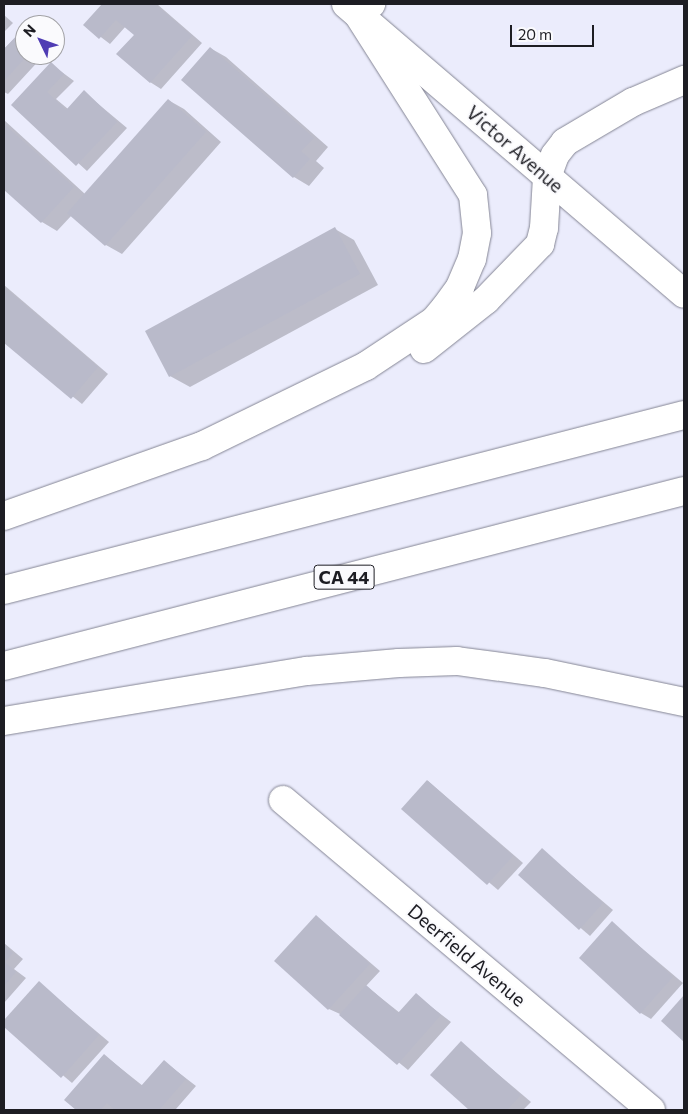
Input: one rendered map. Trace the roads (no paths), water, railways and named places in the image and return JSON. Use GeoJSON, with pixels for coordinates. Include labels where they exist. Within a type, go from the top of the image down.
{"type":"FeatureCollection","features":[{"type":"Feature","properties":{"kind":"main road","name":"Victor Avenue"},"geometry":{"type":"LineString","coordinates":[[358,7],[547,177],[684,294]]}},
{"type":"Feature","properties":{"kind":"main road"},"geometry":{"type":"LineString","coordinates":[[202,446],[262,414],[337,381],[397,347],[434,321],[460,287],[472,259],[477,233],[473,195],[358,7]]}},
{"type":"Feature","properties":{"kind":"main road"},"geometry":{"type":"LineString","coordinates":[[4,516],[202,446],[270,428],[350,394],[424,349],[486,300],[540,244],[544,228],[547,177],[555,155],[565,142],[633,102],[684,80]]}},
{"type":"Feature","properties":{"kind":"main road"},"geometry":{"type":"LineString","coordinates":[[4,590],[684,415]]}},
{"type":"Feature","properties":{"kind":"main road","name":"CA 44"},"geometry":{"type":"LineString","coordinates":[[4,666],[684,491]]}},
{"type":"Feature","properties":{"kind":"main road"},"geometry":{"type":"LineString","coordinates":[[4,721],[307,671],[399,663],[456,661],[545,673],[684,702]]}},
{"type":"Feature","properties":{"kind":"main road","name":"Deerfield Avenue"},"geometry":{"type":"LineString","coordinates":[[282,800],[651,1110]]}}]}
